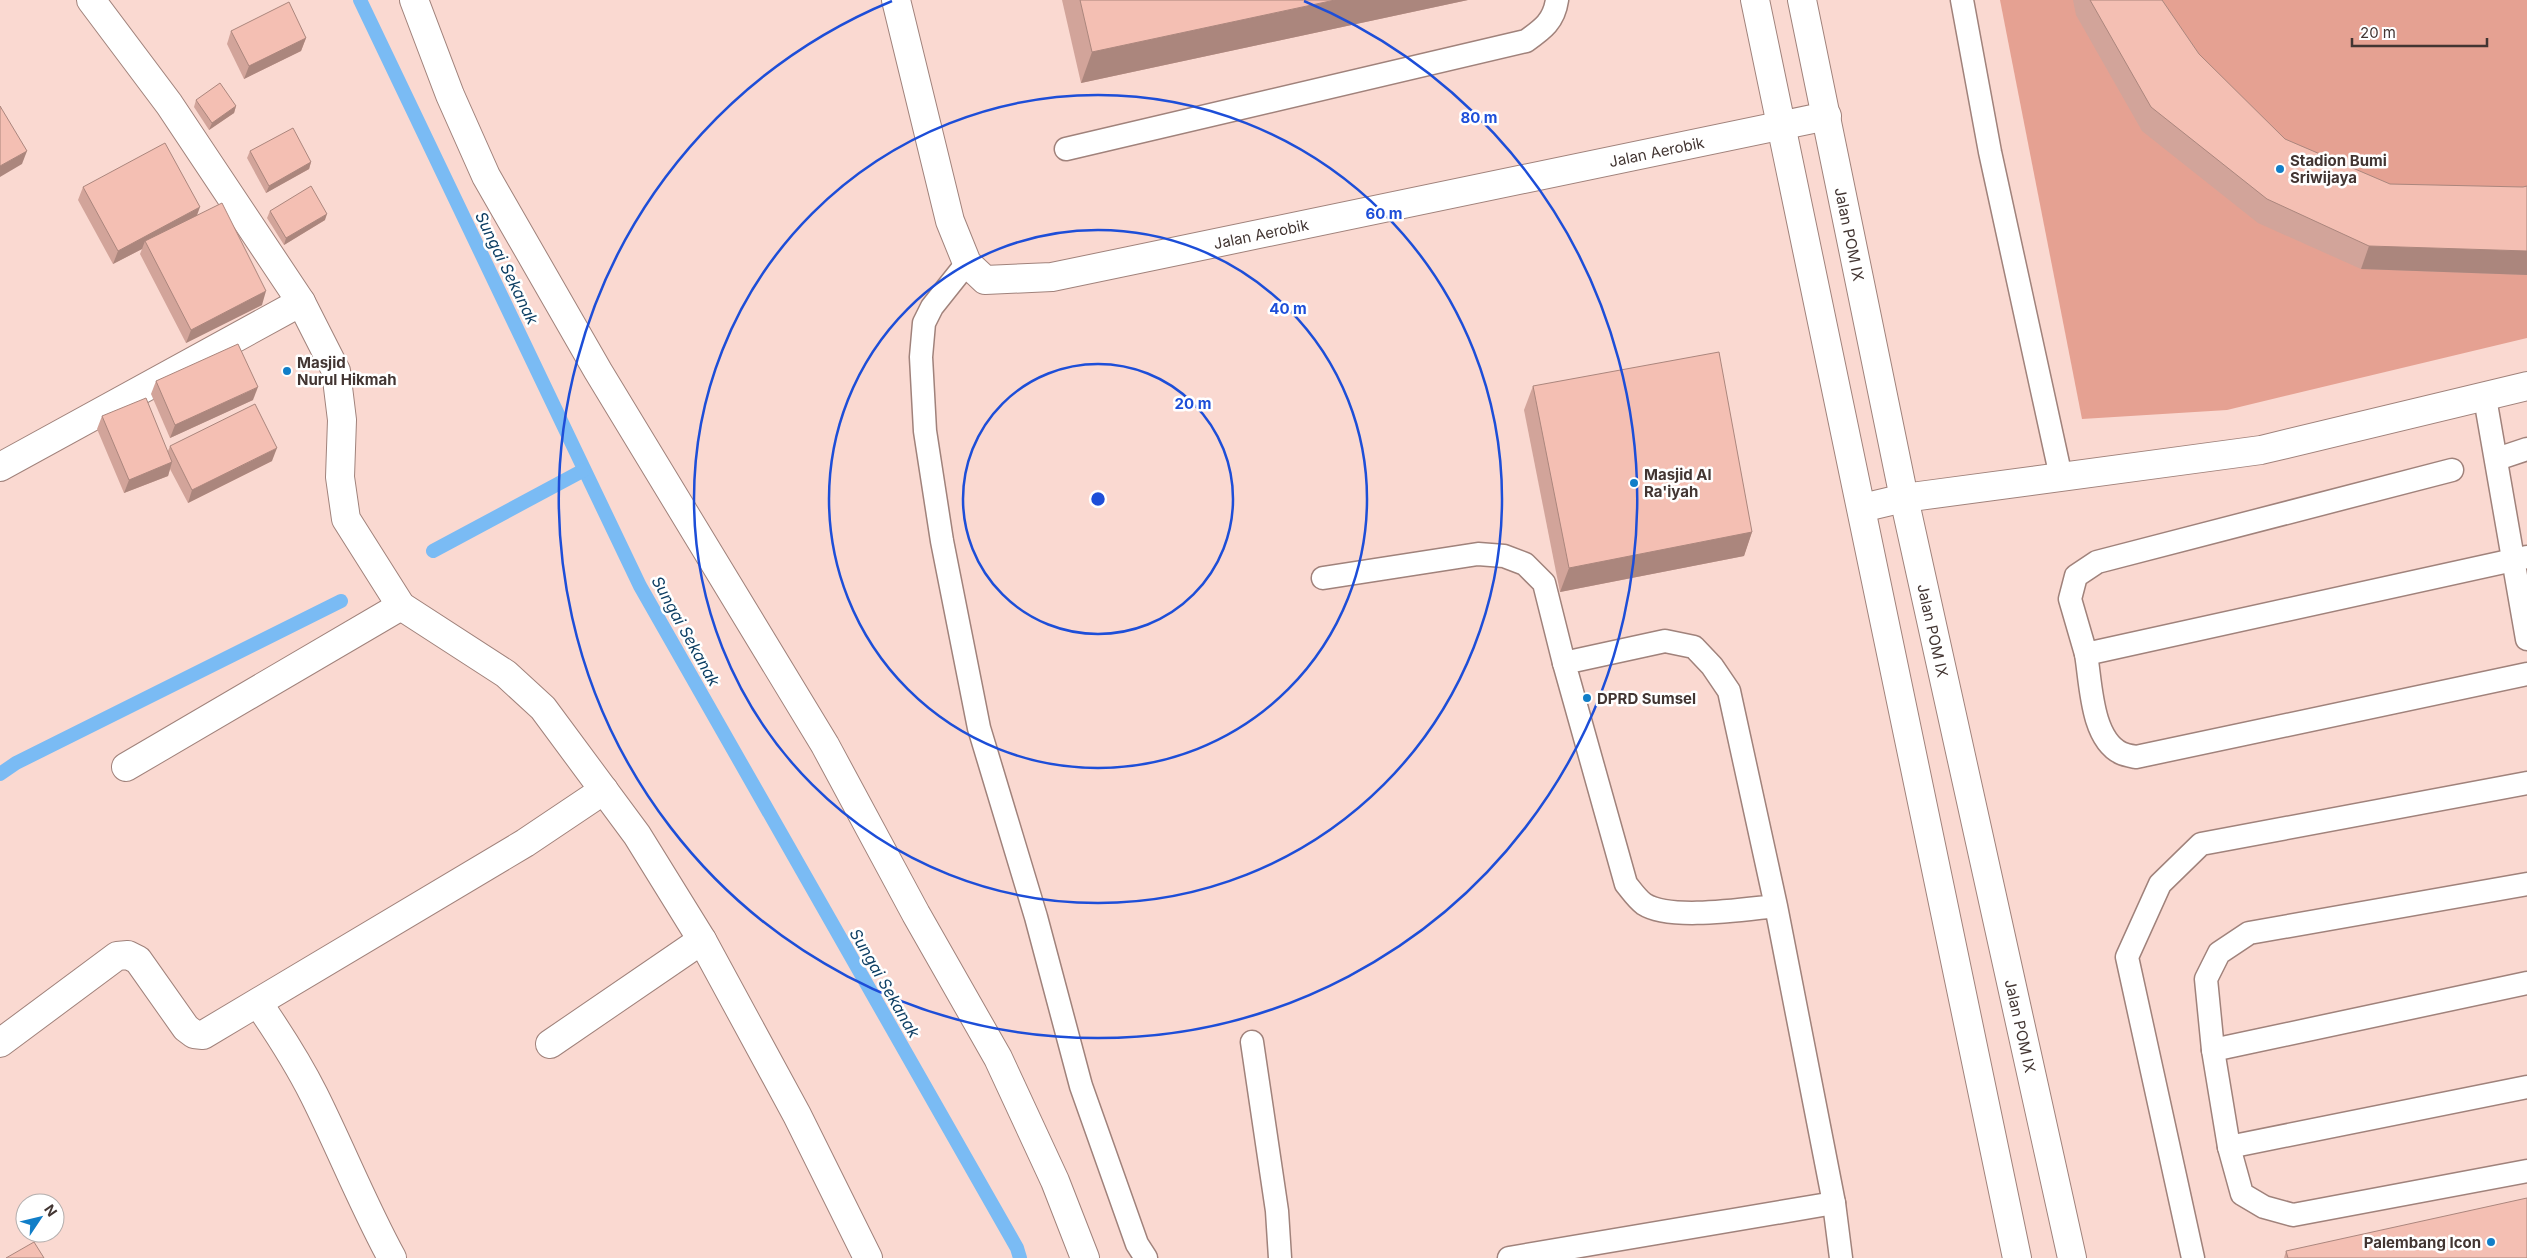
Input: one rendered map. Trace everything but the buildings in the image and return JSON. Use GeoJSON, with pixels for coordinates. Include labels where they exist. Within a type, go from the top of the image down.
{"type":"FeatureCollection","features":[{"type":"Feature","properties":{"kind":"street"},"geometry":{"type":"LineString","coordinates":[[91,0],[169,104],[301,302],[336,371],[342,420],[340,477],[346,519],[401,606],[506,674],[543,708],[636,835],[702,940],[798,1115],[868,1258]]}},
{"type":"Feature","properties":{"kind":"street"},"geometry":{"type":"LineString","coordinates":[[414,0],[450,95],[486,176],[593,363],[825,745],[911,906],[998,1058],[1055,1181],[1085,1258]]}},
{"type":"Feature","properties":{"kind":"street","name":"Jalan Aerobik"},"geometry":{"type":"LineString","coordinates":[[896,0],[950,221],[967,263],[985,280],[1052,277],[1827,116]]}},
{"type":"Feature","properties":{"kind":"street"},"geometry":{"type":"LineString","coordinates":[[1755,0],[2017,1258]]}},
{"type":"Feature","properties":{"kind":"street","name":"Jalan POM IX"},"geometry":{"type":"LineString","coordinates":[[1802,0],[1904,498],[2072,1258]]}},
{"type":"Feature","properties":{"kind":"street"},"geometry":{"type":"LineString","coordinates":[[0,467],[301,302]]}},
{"type":"Feature","properties":{"kind":"street"},"geometry":{"type":"LineString","coordinates":[[1862,508],[1904,498],[2261,450],[2527,386]]}},
{"type":"Feature","properties":{"kind":"street"},"geometry":{"type":"LineString","coordinates":[[126,767],[401,606]]}},
{"type":"Feature","properties":{"kind":"street"},"geometry":{"type":"LineString","coordinates":[[0,1043],[117,956],[128,955],[138,960],[186,1028],[194,1034],[203,1035],[366,936],[525,843],[604,790]]}},
{"type":"Feature","properties":{"kind":"street"},"geometry":{"type":"LineString","coordinates":[[550,1044],[702,940]]}},
{"type":"Feature","properties":{"kind":"street"},"geometry":{"type":"LineString","coordinates":[[258,1003],[313,1092],[344,1156],[366,1211],[392,1258]]}},
{"type":"Feature","properties":{"kind":"lane"},"geometry":{"type":"LineString","coordinates":[[1066,149],[1526,41],[1545,28],[1555,15],[1557,0]]}},
{"type":"Feature","properties":{"kind":"lane"},"geometry":{"type":"LineString","coordinates":[[1962,0],[1990,152],[2061,477]]}},
{"type":"Feature","properties":{"kind":"lane"},"geometry":{"type":"LineString","coordinates":[[967,263],[932,307],[924,323],[921,357],[925,431],[942,541],[979,728],[1036,918],[1081,1086],[1136,1244],[1146,1258]]}},
{"type":"Feature","properties":{"kind":"lane"},"geometry":{"type":"LineString","coordinates":[[2487,397],[2520,559],[2527,639]]}},
{"type":"Feature","properties":{"kind":"lane"},"geometry":{"type":"LineString","coordinates":[[2499,458],[2527,449]]}},
{"type":"Feature","properties":{"kind":"lane"},"geometry":{"type":"LineString","coordinates":[[2452,470],[2097,562],[2076,576],[2070,599],[2086,654],[2096,721],[2108,741],[2121,753],[2136,757],[2527,674]]}},
{"type":"Feature","properties":{"kind":"lane"},"geometry":{"type":"LineString","coordinates":[[1323,578],[1478,554],[1504,556],[1525,564],[1544,583],[1564,663],[1626,884],[1645,904],[1670,911],[1714,912],[1776,906]]}},
{"type":"Feature","properties":{"kind":"lane"},"geometry":{"type":"LineString","coordinates":[[2086,654],[2520,559]]}},
{"type":"Feature","properties":{"kind":"lane"},"geometry":{"type":"LineString","coordinates":[[1564,663],[1665,641],[1694,647],[1712,666],[1729,691],[1776,906],[1834,1203],[1841,1258]]}},
{"type":"Feature","properties":{"kind":"lane"},"geometry":{"type":"LineString","coordinates":[[2193,1258],[2127,957],[2160,884],[2201,844],[2527,782]]}},
{"type":"Feature","properties":{"kind":"lane"},"geometry":{"type":"LineString","coordinates":[[2527,884],[2249,932],[2219,954],[2206,979],[2213,1050],[2229,1147],[2242,1194],[2264,1207],[2293,1215],[2527,1171]]}},
{"type":"Feature","properties":{"kind":"lane"},"geometry":{"type":"LineString","coordinates":[[2213,1050],[2527,984]]}},
{"type":"Feature","properties":{"kind":"lane"},"geometry":{"type":"LineString","coordinates":[[1252,1042],[1277,1211],[1280,1258]]}},
{"type":"Feature","properties":{"kind":"lane"},"geometry":{"type":"LineString","coordinates":[[2229,1147],[2527,1087]]}},
{"type":"Feature","properties":{"kind":"lane"},"geometry":{"type":"LineString","coordinates":[[1509,1258],[1834,1203]]}},
{"type":"Feature","properties":{"kind":"shaded area","name":"Stadion Bumi Sriwijaya"},"geometry":{"type":"Polygon","coordinates":[[[2000,0],[2527,0],[2527,338],[2227,410],[2082,419],[2000,0]]]}},
{"type":"Feature","properties":{"kind":"waterway","name":"Sungai Sekanak"},"geometry":{"type":"LineString","coordinates":[[360,0],[640,586],[1017,1248],[1020,1258]]}},
{"type":"Feature","properties":{"kind":"waterway"},"geometry":{"type":"LineString","coordinates":[[433,551],[584,470]]}},
{"type":"Feature","properties":{"kind":"waterway"},"geometry":{"type":"LineString","coordinates":[[0,774],[16,763],[341,601]]}},
{"type":"Feature","properties":{"kind":"place","name":"Stadion Bumi Sriwijaya"},"geometry":{"type":"Point","coordinates":[2280,169]}},
{"type":"Feature","properties":{"kind":"place","name":"Masjid Nurul Hikmah"},"geometry":{"type":"Point","coordinates":[287,371]}},
{"type":"Feature","properties":{"kind":"place","name":"Masjid Al Ra'iyah"},"geometry":{"type":"Point","coordinates":[1634,483]}},
{"type":"Feature","properties":{"kind":"place","name":"DPRD Sumsel"},"geometry":{"type":"Point","coordinates":[1587,698]}},
{"type":"Feature","properties":{"kind":"place","name":"Palembang Icon"},"geometry":{"type":"Point","coordinates":[2491,1242]}}]}
